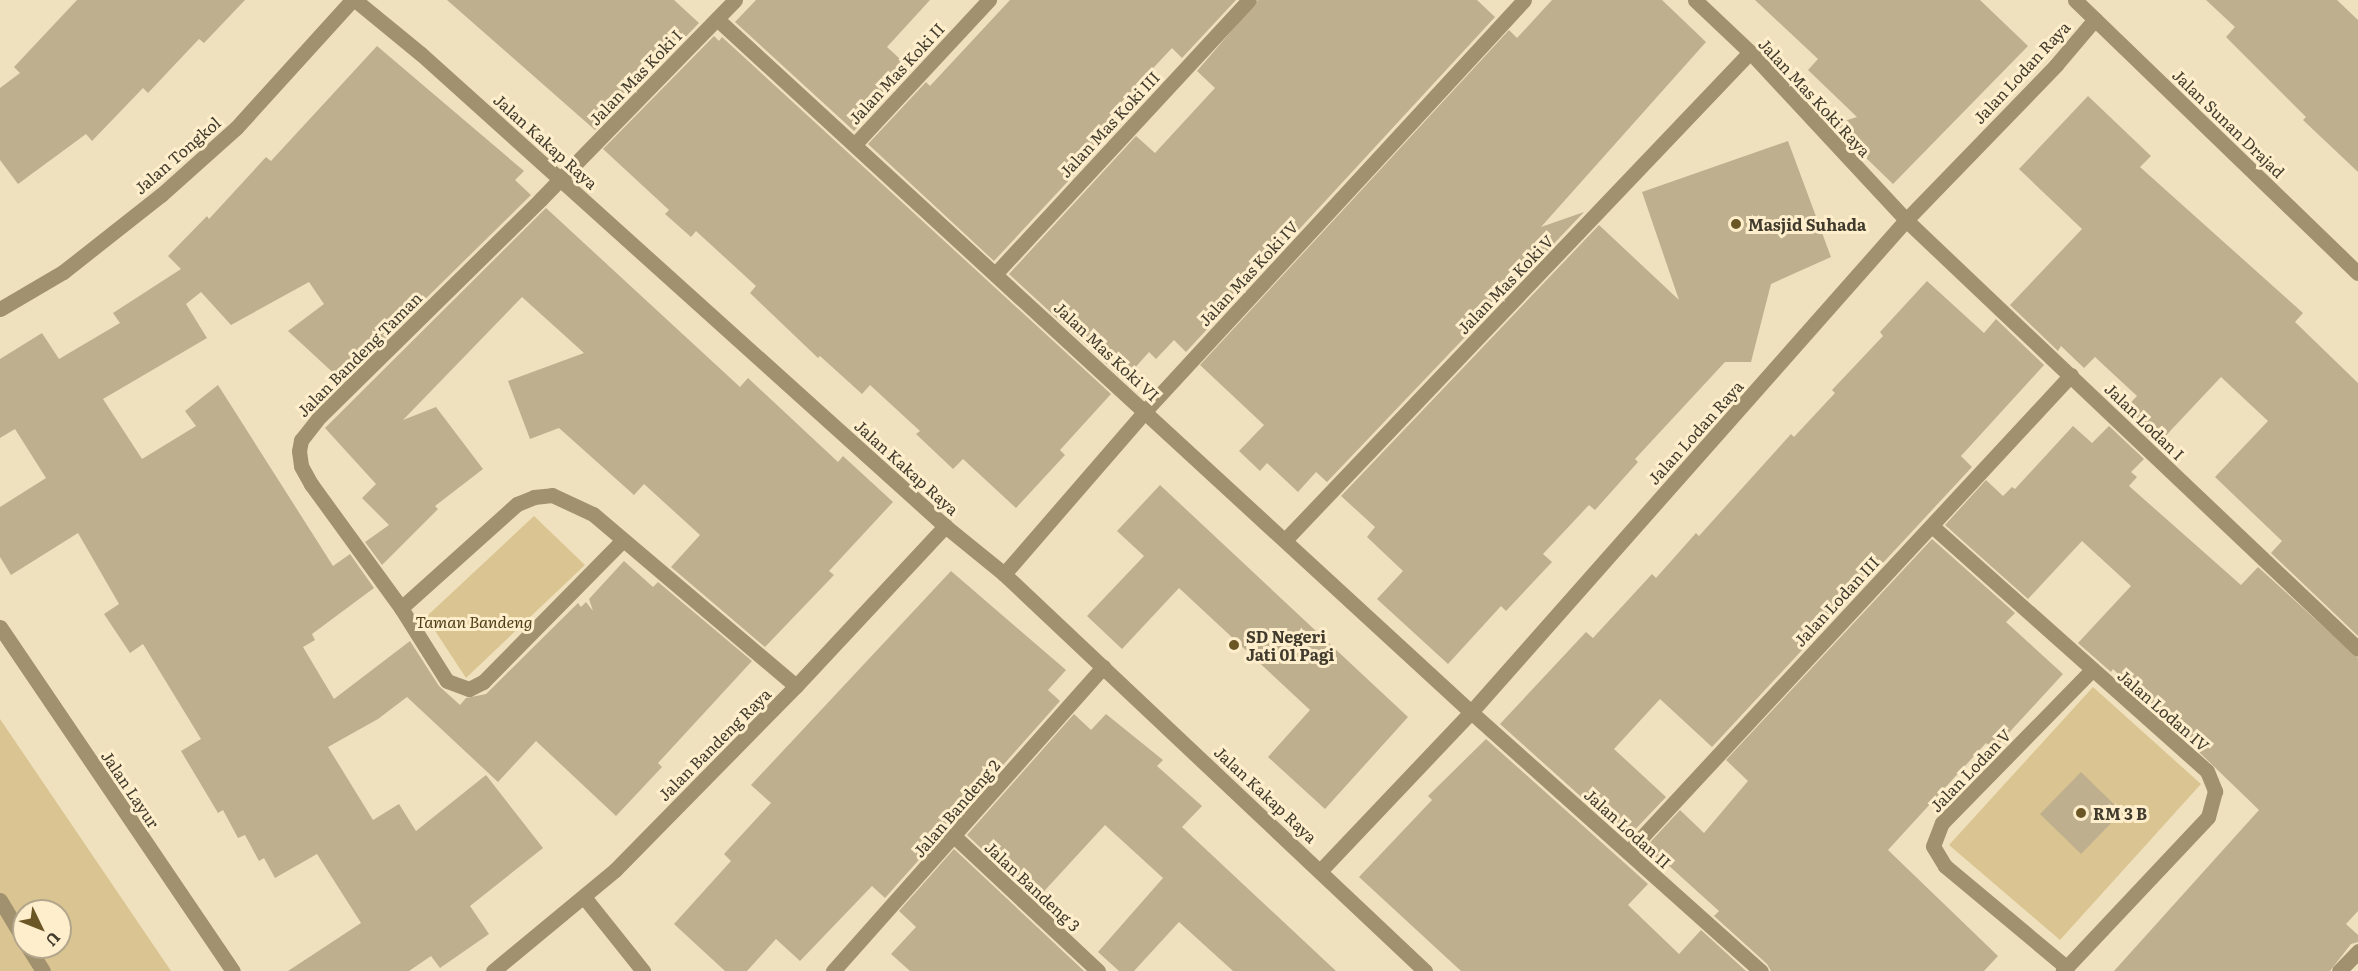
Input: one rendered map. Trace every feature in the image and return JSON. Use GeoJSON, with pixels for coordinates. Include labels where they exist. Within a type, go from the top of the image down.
{"type":"FeatureCollection","features":[{"type":"Feature","properties":{"kind":"street","name":"Jalan Kakap Raya"},"geometry":{"type":"LineString","coordinates":[[354,0],[561,179],[945,526],[1004,574],[1321,870],[1425,971]]}},
{"type":"Feature","properties":{"kind":"street","name":"Jalan Tongkol"},"geometry":{"type":"LineString","coordinates":[[0,309],[63,272],[211,151],[236,128],[354,0]]}},
{"type":"Feature","properties":{"kind":"street","name":"Jalan Mas Koki I"},"geometry":{"type":"LineString","coordinates":[[561,179],[735,0]]}},
{"type":"Feature","properties":{"kind":"street","name":"Jalan Mas Koki II"},"geometry":{"type":"LineString","coordinates":[[855,144],[989,0]]}},
{"type":"Feature","properties":{"kind":"street","name":"Jalan Mas Koki III"},"geometry":{"type":"LineString","coordinates":[[996,273],[1249,0]]}},
{"type":"Feature","properties":{"kind":"street","name":"Jalan Mas Koki IV"},"geometry":{"type":"LineString","coordinates":[[1004,574],[1145,411],[1524,0]]}},
{"type":"Feature","properties":{"kind":"street","name":"Jalan Mas Koki Raya"},"geometry":{"type":"LineString","coordinates":[[1695,0],[1750,52],[1906,220]]}},
{"type":"Feature","properties":{"kind":"street","name":"Jalan Sunan Drajad"},"geometry":{"type":"LineString","coordinates":[[2074,0],[2358,273]]}},
{"type":"Feature","properties":{"kind":"street","name":"Jalan Mas Koki VI"},"geometry":{"type":"LineString","coordinates":[[717,19],[1471,712]]}},
{"type":"Feature","properties":{"kind":"street","name":"Jalan Lodan Raya"},"geometry":{"type":"LineString","coordinates":[[1321,870],[1471,712],[1906,220],[2056,65],[2095,19]]}},
{"type":"Feature","properties":{"kind":"street","name":"Jalan Mas Koki V"},"geometry":{"type":"LineString","coordinates":[[1285,540],[1750,52]]}},
{"type":"Feature","properties":{"kind":"street","name":"Jalan Bandeng Taman"},"geometry":{"type":"LineString","coordinates":[[561,179],[320,417],[302,440],[301,466],[311,484],[401,608],[447,681],[469,689],[483,682],[623,540]]}},
{"type":"Feature","properties":{"kind":"street","name":"Jalan Lodan I"},"geometry":{"type":"LineString","coordinates":[[1906,220],[2358,649]]}},
{"type":"Feature","properties":{"kind":"street","name":"Jalan Lodan III"},"geometry":{"type":"LineString","coordinates":[[1628,852],[2071,375]]}},
{"type":"Feature","properties":{"kind":"street"},"geometry":{"type":"LineString","coordinates":[[401,608],[516,504],[534,497],[552,495],[593,514],[796,686]]}},
{"type":"Feature","properties":{"kind":"street","name":"Jalan Bandeng Raya"},"geometry":{"type":"LineString","coordinates":[[493,971],[584,897],[796,686],[945,526]]}},
{"type":"Feature","properties":{"kind":"street","name":"Jalan Lodan IV"},"geometry":{"type":"LineString","coordinates":[[1932,526],[2091,671],[2207,771],[2215,791],[2214,803],[2208,817],[2065,969]]}},
{"type":"Feature","properties":{"kind":"street","name":"Jalan Layur"},"geometry":{"type":"LineString","coordinates":[[0,627],[233,971]]}},
{"type":"Feature","properties":{"kind":"street","name":"Jalan Bandeng 2"},"geometry":{"type":"LineString","coordinates":[[833,971],[955,837],[1103,667]]}},
{"type":"Feature","properties":{"kind":"street","name":"Jalan Lodan V"},"geometry":{"type":"LineString","coordinates":[[2065,969],[1946,866],[1933,846],[1942,823],[2091,671]]}},
{"type":"Feature","properties":{"kind":"street","name":"Jalan Lodan II"},"geometry":{"type":"LineString","coordinates":[[1471,712],[1761,971]]}},
{"type":"Feature","properties":{"kind":"street","name":"Jalan Bandeng 3"},"geometry":{"type":"LineString","coordinates":[[955,837],[1088,968]]}},
{"type":"Feature","properties":{"kind":"street"},"geometry":{"type":"LineString","coordinates":[[584,897],[643,971]]}},
{"type":"Feature","properties":{"kind":"street"},"geometry":{"type":"LineString","coordinates":[[0,900],[12,920]]}},
{"type":"Feature","properties":{"kind":"street"},"geometry":{"type":"LineString","coordinates":[[2339,971],[2358,951]]}},
{"type":"Feature","properties":{"kind":"green space","name":"Taman Bandeng"},"geometry":{"type":"Polygon","coordinates":[[[534,516],[585,565],[466,678],[426,617],[534,516]]]}},
{"type":"Feature","properties":{"kind":"green space"},"geometry":{"type":"Polygon","coordinates":[[[2093,687],[2201,784],[2060,940],[1949,845],[2093,687]]]}},
{"type":"Feature","properties":{"kind":"green space"},"geometry":{"type":"Polygon","coordinates":[[[0,719],[171,971],[0,971],[0,719]]]}},
{"type":"Feature","properties":{"kind":"building"},"geometry":{"type":"Polygon","coordinates":[[[77,0],[245,0],[204,43],[199,39],[148,93],[143,88],[92,141],[86,134],[18,184],[0,160],[0,88],[20,73],[14,67],[77,0]]]}},
{"type":"Feature","properties":{"kind":"building"},"geometry":{"type":"Polygon","coordinates":[[[447,0],[674,0],[699,23],[595,130],[447,0]]]}},
{"type":"Feature","properties":{"kind":"building"},"geometry":{"type":"Polygon","coordinates":[[[756,0],[930,0],[887,47],[911,69],[854,131],[735,22],[756,0]]]}},
{"type":"Feature","properties":{"kind":"building"},"geometry":{"type":"Polygon","coordinates":[[[1010,0],[1236,0],[1182,58],[1172,48],[1111,113],[1122,123],[994,261],[868,144],[926,82],[930,86],[1010,0]]]}},
{"type":"Feature","properties":{"kind":"building"},"geometry":{"type":"Polygon","coordinates":[[[1258,0],[1477,0],[1495,17],[1186,352],[1174,340],[1156,359],[1149,352],[1124,380],[1009,274],[1136,136],[1155,153],[1215,88],[1197,71],[1258,0]]]}},
{"type":"Feature","properties":{"kind":"building"},"geometry":{"type":"Polygon","coordinates":[[[1552,0],[1662,0],[1706,42],[1541,227],[1584,212],[1327,482],[1316,472],[1298,492],[1267,463],[1260,471],[1239,451],[1264,425],[1200,365],[1509,30],[1517,38],[1552,0]]]}},
{"type":"Feature","properties":{"kind":"building"},"geometry":{"type":"Polygon","coordinates":[[[1755,0],[1980,0],[2028,46],[1893,184],[1832,125],[1857,117],[1808,70],[1818,59],[1755,0]]]}},
{"type":"Feature","properties":{"kind":"building"},"geometry":{"type":"Polygon","coordinates":[[[2206,0],[2337,0],[2358,20],[2358,172],[2303,120],[2306,117],[2226,37],[2235,27],[2206,0]]]}},
{"type":"Feature","properties":{"kind":"building"},"geometry":{"type":"Polygon","coordinates":[[[714,36],[719,41],[722,37],[1111,394],[1060,450],[1065,455],[1016,508],[963,459],[953,469],[916,434],[920,431],[870,385],[862,394],[820,356],[818,358],[750,293],[756,286],[696,231],[691,237],[665,214],[669,210],[603,149],[714,36]]]}},
{"type":"Feature","properties":{"kind":"building"},"geometry":{"type":"Polygon","coordinates":[[[377,46],[524,171],[515,180],[531,195],[342,381],[288,331],[324,304],[309,282],[231,325],[201,292],[186,304],[207,338],[103,399],[142,459],[196,426],[185,411],[218,385],[333,566],[350,554],[374,588],[312,634],[315,640],[303,647],[334,699],[410,641],[439,686],[460,705],[466,698],[486,694],[578,603],[581,607],[586,602],[593,611],[589,599],[624,561],[653,587],[658,582],[752,661],[658,763],[662,767],[616,816],[536,741],[498,782],[407,697],[378,719],[328,747],[373,820],[399,804],[416,831],[486,775],[543,848],[470,906],[489,934],[440,968],[431,956],[409,971],[288,971],[361,923],[317,854],[275,878],[264,858],[259,861],[245,835],[238,838],[223,810],[218,813],[181,751],[201,739],[143,644],[130,653],[104,614],[119,604],[78,533],[11,575],[0,557],[0,507],[46,478],[15,429],[0,438],[0,359],[42,333],[59,359],[120,323],[113,313],[181,269],[168,256],[207,216],[209,219],[266,157],[271,161],[377,46]]]}},
{"type":"Feature","properties":{"kind":"building"},"geometry":{"type":"Polygon","coordinates":[[[2088,96],[2151,156],[2140,167],[2303,313],[2295,322],[2358,383],[2358,636],[2271,553],[2282,541],[2215,477],[2268,421],[2221,377],[2157,445],[2122,412],[2137,396],[2095,357],[2084,368],[2061,346],[2058,351],[2010,305],[2082,229],[2019,169],[2088,96]]]}},
{"type":"Feature","properties":{"kind":"building"},"geometry":{"type":"Polygon","coordinates":[[[1788,141],[1831,257],[1771,284],[1751,362],[1725,362],[1635,459],[1638,462],[1595,510],[1589,505],[1543,554],[1552,562],[1506,611],[1501,606],[1448,664],[1377,599],[1403,571],[1367,537],[1375,527],[1341,496],[1599,225],[1679,300],[1642,192],[1788,141]]]}},
{"type":"Feature","properties":{"kind":"building"},"geometry":{"type":"Polygon","coordinates":[[[546,208],[740,387],[748,378],[838,462],[843,456],[893,502],[829,571],[834,575],[765,647],[671,567],[700,535],[644,484],[634,495],[559,428],[530,439],[508,381],[584,353],[522,297],[403,420],[436,407],[483,469],[435,506],[438,509],[382,565],[365,542],[389,525],[362,498],[376,484],[325,428],[546,208]]]}},
{"type":"Feature","properties":{"kind":"building"},"geometry":{"type":"Polygon","coordinates":[[[1927,281],[1984,333],[1996,319],[2044,365],[1961,456],[1972,467],[1712,747],[1660,699],[1614,749],[1666,797],[1627,838],[1500,724],[1586,632],[1593,638],[1652,574],[1656,578],[1696,533],[1699,536],[1791,434],[1794,437],[1835,393],[1832,390],[1883,336],[1880,332],[1927,281]]]}},
{"type":"Feature","properties":{"kind":"building"},"geometry":{"type":"Polygon","coordinates":[[[2073,426],[2092,443],[2109,426],[2144,459],[2131,472],[2137,477],[2129,486],[2241,585],[2258,567],[2358,658],[2358,911],[2346,924],[2358,935],[2358,942],[2351,944],[2330,971],[2114,971],[2259,810],[2113,669],[2111,672],[2078,643],[2131,586],[2082,541],[2028,599],[1945,525],[1986,480],[2003,496],[2012,487],[2015,489],[2073,426]]]}},
{"type":"Feature","properties":{"kind":"building"},"geometry":{"type":"Polygon","coordinates":[[[1160,485],[1408,717],[1325,809],[1268,757],[1310,710],[1179,588],[1122,649],[1087,616],[1144,556],[1117,531],[1160,485]]]}},
{"type":"Feature","properties":{"kind":"building"},"geometry":{"type":"Polygon","coordinates":[[[1932,539],[2015,613],[2006,622],[2063,674],[1994,749],[1986,743],[1888,850],[1998,956],[1984,971],[1771,971],[1767,964],[1714,916],[1719,911],[1667,864],[1662,869],[1642,851],[1680,810],[1704,833],[1748,781],[1726,760],[1932,539]]]}},
{"type":"Feature","properties":{"kind":"building"},"geometry":{"type":"Polygon","coordinates":[[[951,571],[1066,670],[1048,690],[1060,701],[885,898],[872,886],[800,961],[776,939],[747,971],[725,971],[674,924],[731,861],[724,854],[771,803],[751,785],[951,571]]]}},
{"type":"Feature","properties":{"kind":"building"},"geometry":{"type":"Polygon","coordinates":[[[1074,714],[1091,730],[1106,714],[1163,760],[1157,766],[1202,806],[1182,827],[1336,971],[1233,971],[1179,922],[1134,971],[1119,971],[1098,952],[1163,878],[1105,825],[1036,900],[967,835],[1074,714]]]}},
{"type":"Feature","properties":{"kind":"building"},"geometry":{"type":"Polygon","coordinates":[[[1486,739],[1648,884],[1628,905],[1679,954],[1701,930],[1746,971],[1461,971],[1359,877],[1432,800],[1428,796],[1486,739]]]}},
{"type":"Feature","properties":{"kind":"building","name":"RM 3 B"},"geometry":{"type":"Polygon","coordinates":[[[2081,772],[2122,812],[2081,854],[2040,814],[2081,772]]]}},
{"type":"Feature","properties":{"kind":"building"},"geometry":{"type":"Polygon","coordinates":[[[954,849],[1084,971],[910,971],[891,954],[916,927],[899,911],[954,849]]]}},
{"type":"Feature","properties":{"kind":"place","name":"Masjid Suhada"},"geometry":{"type":"Point","coordinates":[1736,224]}},
{"type":"Feature","properties":{"kind":"place","name":"SD Negeri Jati 01 Pagi"},"geometry":{"type":"Point","coordinates":[1234,645]}},
{"type":"Feature","properties":{"kind":"place","name":"RM 3 B"},"geometry":{"type":"Point","coordinates":[2081,813]}}]}
